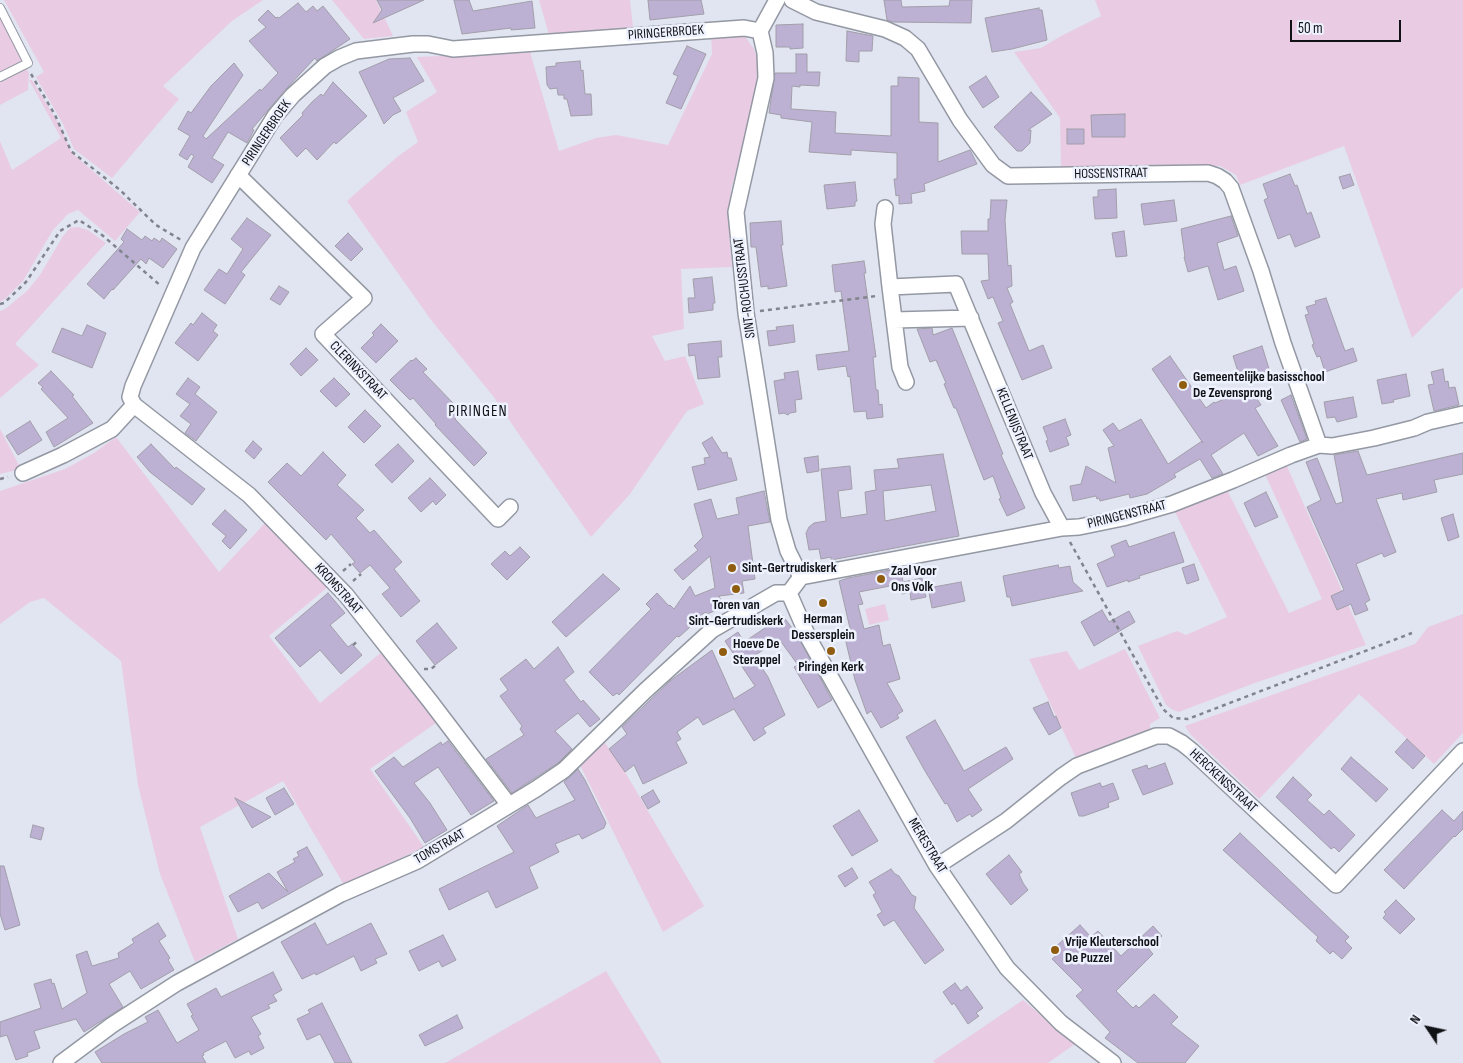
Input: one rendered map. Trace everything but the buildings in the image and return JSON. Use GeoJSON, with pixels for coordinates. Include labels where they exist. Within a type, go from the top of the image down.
{"type":"FeatureCollection","features":[{"type":"Feature","properties":{"kind":"street"},"geometry":{"type":"LineString","coordinates":[[760,31],[777,0]]}},
{"type":"Feature","properties":{"kind":"street","name":"HOSSENSTRAAT"},"geometry":{"type":"LineString","coordinates":[[792,0],[816,12],[885,29],[905,38],[918,49],[960,120],[993,165],[1008,176],[1208,172],[1225,181],[1231,188],[1261,271],[1283,343],[1319,445]]}},
{"type":"Feature","properties":{"kind":"street","name":"PIRINGERBROEK"},"geometry":{"type":"LineString","coordinates":[[134,405],[130,397],[133,386],[193,248],[275,116],[293,95],[325,66],[338,58],[356,51],[428,44],[453,49],[744,28],[760,31]]}},
{"type":"Feature","properties":{"kind":"street","name":"SINT-ROCHUSSTRAAT"},"geometry":{"type":"LineString","coordinates":[[760,31],[766,78],[736,212],[746,313],[779,520],[788,551],[801,577]]}},
{"type":"Feature","properties":{"kind":"street","name":"CLERINXSTRAAT"},"geometry":{"type":"LineString","coordinates":[[238,175],[364,298],[323,334],[498,519],[510,507]]}},
{"type":"Feature","properties":{"kind":"street"},"geometry":{"type":"LineString","coordinates":[[885,208],[883,224],[890,290],[900,367],[906,382]]}},
{"type":"Feature","properties":{"kind":"street","name":"KELLENIJSTRAAT"},"geometry":{"type":"LineString","coordinates":[[890,290],[956,284],[1043,493],[1062,528]]}},
{"type":"Feature","properties":{"kind":"street"},"geometry":{"type":"LineString","coordinates":[[894,320],[971,318]]}},
{"type":"Feature","properties":{"kind":"street"},"geometry":{"type":"LineString","coordinates":[[23,473],[63,455],[112,429],[134,405]]}},
{"type":"Feature","properties":{"kind":"street","name":"KROMSTRAAT"},"geometry":{"type":"LineString","coordinates":[[134,405],[249,495],[346,595],[509,805]]}},
{"type":"Feature","properties":{"kind":"street","name":"PIRINGENSTRAAT"},"geometry":{"type":"LineString","coordinates":[[801,577],[1123,518],[1172,504],[1233,480],[1291,454],[1319,445],[1332,446],[1374,438],[1463,414]]}},
{"type":"Feature","properties":{"kind":"street"},"geometry":{"type":"LineString","coordinates":[[789,594],[801,577]]}},
{"type":"Feature","properties":{"kind":"street","name":"TOMSTRAAT"},"geometry":{"type":"LineString","coordinates":[[61,1063],[112,1025],[177,984],[341,894],[417,861],[564,770],[645,690],[712,630],[776,593],[789,594]]}},
{"type":"Feature","properties":{"kind":"street","name":"MERESTRAAT"},"geometry":{"type":"LineString","coordinates":[[789,594],[809,638],[938,866],[1007,968],[1061,1023],[1113,1063]]}},
{"type":"Feature","properties":{"kind":"street","name":"HERCKENSSTRAAT"},"geometry":{"type":"LineString","coordinates":[[938,866],[1006,821],[1077,766],[1156,736],[1168,736],[1192,751],[1336,886],[1463,751]]}},
{"type":"Feature","properties":{"kind":"lane"},"geometry":{"type":"LineString","coordinates":[[0,8],[28,62],[0,78]]}},
{"type":"Feature","properties":{"kind":"path"},"geometry":{"type":"LineString","coordinates":[[28,62],[32,77],[55,116],[71,151],[120,190],[156,225],[193,248]]}},
{"type":"Feature","properties":{"kind":"path"},"geometry":{"type":"LineString","coordinates":[[0,304],[4,304],[26,282],[60,231],[79,220],[102,235],[172,295]]}},
{"type":"Feature","properties":{"kind":"path"},"geometry":{"type":"LineString","coordinates":[[746,313],[890,290]]}},
{"type":"Feature","properties":{"kind":"path"},"geometry":{"type":"LineString","coordinates":[[1062,528],[1164,709],[1173,718],[1188,719],[1412,633]]}},
{"type":"Feature","properties":{"kind":"path"},"geometry":{"type":"LineString","coordinates":[[339,575],[352,564]]}},
{"type":"Feature","properties":{"kind":"path"},"geometry":{"type":"LineString","coordinates":[[348,586],[361,574]]}},
{"type":"Feature","properties":{"kind":"path"},"geometry":{"type":"LineString","coordinates":[[353,645],[359,640]]}},
{"type":"Feature","properties":{"kind":"path"},"geometry":{"type":"LineString","coordinates":[[419,673],[425,668],[431,669],[436,664]]}},
{"type":"Feature","properties":{"kind":"shaded area"},"geometry":{"type":"Polygon","coordinates":[[[4,0],[263,0],[232,21],[163,86],[179,99],[112,178],[74,149],[63,124],[36,77],[44,72],[4,0]]]}},
{"type":"Feature","properties":{"kind":"shaded area"},"geometry":{"type":"Polygon","coordinates":[[[332,0],[376,0],[393,36],[364,39],[332,0]]]}},
{"type":"Feature","properties":{"kind":"shaded area"},"geometry":{"type":"Polygon","coordinates":[[[539,0],[630,0],[633,27],[549,35],[539,0]]]}},
{"type":"Feature","properties":{"kind":"shaded area"},"geometry":{"type":"Polygon","coordinates":[[[1095,0],[1463,0],[1463,287],[1412,338],[1344,146],[1240,185],[1236,175],[1220,166],[1061,168],[1060,118],[1014,52],[1041,48],[1101,16],[1095,0]]]}},
{"type":"Feature","properties":{"kind":"shaded area"},"geometry":{"type":"Polygon","coordinates":[[[0,17],[29,73],[28,90],[0,105],[0,17]]]}},
{"type":"Feature","properties":{"kind":"shaded area"},"geometry":{"type":"Polygon","coordinates":[[[711,35],[744,35],[754,49],[759,64],[759,93],[731,189],[729,231],[732,267],[681,269],[684,329],[652,336],[665,361],[685,356],[704,404],[687,411],[630,494],[591,537],[493,396],[431,320],[347,201],[397,157],[418,142],[406,112],[437,92],[417,57],[530,52],[559,151],[596,138],[616,135],[668,145],[712,54],[711,35]]]}},
{"type":"Feature","properties":{"kind":"shaded area"},"geometry":{"type":"Polygon","coordinates":[[[29,80],[32,80],[59,124],[72,153],[140,212],[115,241],[78,210],[68,214],[53,230],[23,281],[0,302],[0,141],[12,170],[61,138],[29,80]]]}},
{"type":"Feature","properties":{"kind":"shaded area"},"geometry":{"type":"Polygon","coordinates":[[[78,227],[88,230],[106,243],[15,344],[39,365],[0,398],[0,311],[27,291],[40,275],[63,236],[70,228],[78,227]]]}},
{"type":"Feature","properties":{"kind":"shaded area"},"geometry":{"type":"Polygon","coordinates":[[[0,429],[21,469],[0,474],[0,429]]]}},
{"type":"Feature","properties":{"kind":"shaded area"},"geometry":{"type":"Polygon","coordinates":[[[116,437],[219,572],[267,521],[329,586],[269,636],[320,703],[383,651],[439,721],[370,769],[424,847],[344,885],[283,781],[200,827],[238,939],[195,962],[160,874],[138,785],[121,661],[44,598],[30,602],[0,624],[0,491],[65,469],[94,453],[116,437]]]}},
{"type":"Feature","properties":{"kind":"shaded area"},"geometry":{"type":"Polygon","coordinates":[[[1286,464],[1366,645],[1252,684],[1179,712],[1173,710],[1166,705],[1138,646],[1177,631],[1186,635],[1227,617],[1173,508],[1227,490],[1289,613],[1322,599],[1264,472],[1286,464]]]}},
{"type":"Feature","properties":{"kind":"shaded area"},"geometry":{"type":"Polygon","coordinates":[[[885,604],[889,620],[869,625],[865,609],[885,604]]]}},
{"type":"Feature","properties":{"kind":"shaded area"},"geometry":{"type":"Polygon","coordinates":[[[1463,614],[1463,733],[1434,764],[1359,694],[1259,799],[1190,734],[1185,726],[1415,644],[1428,627],[1463,614]]]}},
{"type":"Feature","properties":{"kind":"shaded area"},"geometry":{"type":"Polygon","coordinates":[[[1125,649],[1160,718],[1150,724],[1150,731],[1076,758],[1029,659],[1067,651],[1079,670],[1125,649]]]}},
{"type":"Feature","properties":{"kind":"shaded area"},"geometry":{"type":"Polygon","coordinates":[[[603,740],[625,772],[704,906],[663,932],[579,763],[603,740]]]}},
{"type":"Feature","properties":{"kind":"shaded area"},"geometry":{"type":"Polygon","coordinates":[[[606,971],[662,1063],[444,1063],[447,1062],[606,971]]]}},
{"type":"Feature","properties":{"kind":"shaded area"},"geometry":{"type":"Polygon","coordinates":[[[1023,1000],[1075,1044],[1048,1063],[935,1063],[933,1061],[1023,1000]]]}},
{"type":"Feature","properties":{"kind":"place","name":"Gemeentelijke basisschool De Zevensprong"},"geometry":{"type":"Point","coordinates":[1183,385]}},
{"type":"Feature","properties":{"kind":"place","name":"Sint-Gertrudiskerk"},"geometry":{"type":"Point","coordinates":[732,568]}},
{"type":"Feature","properties":{"kind":"place","name":"Zaal Voor Ons Volk"},"geometry":{"type":"Point","coordinates":[881,579]}},
{"type":"Feature","properties":{"kind":"place","name":"Toren van Sint-Gertrudiskerk"},"geometry":{"type":"Point","coordinates":[736,589]}},
{"type":"Feature","properties":{"kind":"place","name":"Herman Dessersplein"},"geometry":{"type":"Point","coordinates":[823,603]}},
{"type":"Feature","properties":{"kind":"place","name":"Piringen Kerk"},"geometry":{"type":"Point","coordinates":[831,651]}},
{"type":"Feature","properties":{"kind":"place","name":"Hoeve De Sterappel"},"geometry":{"type":"Point","coordinates":[723,652]}},
{"type":"Feature","properties":{"kind":"place","name":"Vrije Kleuterschool De Puzzel"},"geometry":{"type":"Point","coordinates":[1055,950]}},
{"type":"Feature","properties":{"kind":"district","name":"PIRINGEN"},"geometry":{"type":"Point","coordinates":[478,412]}}]}
